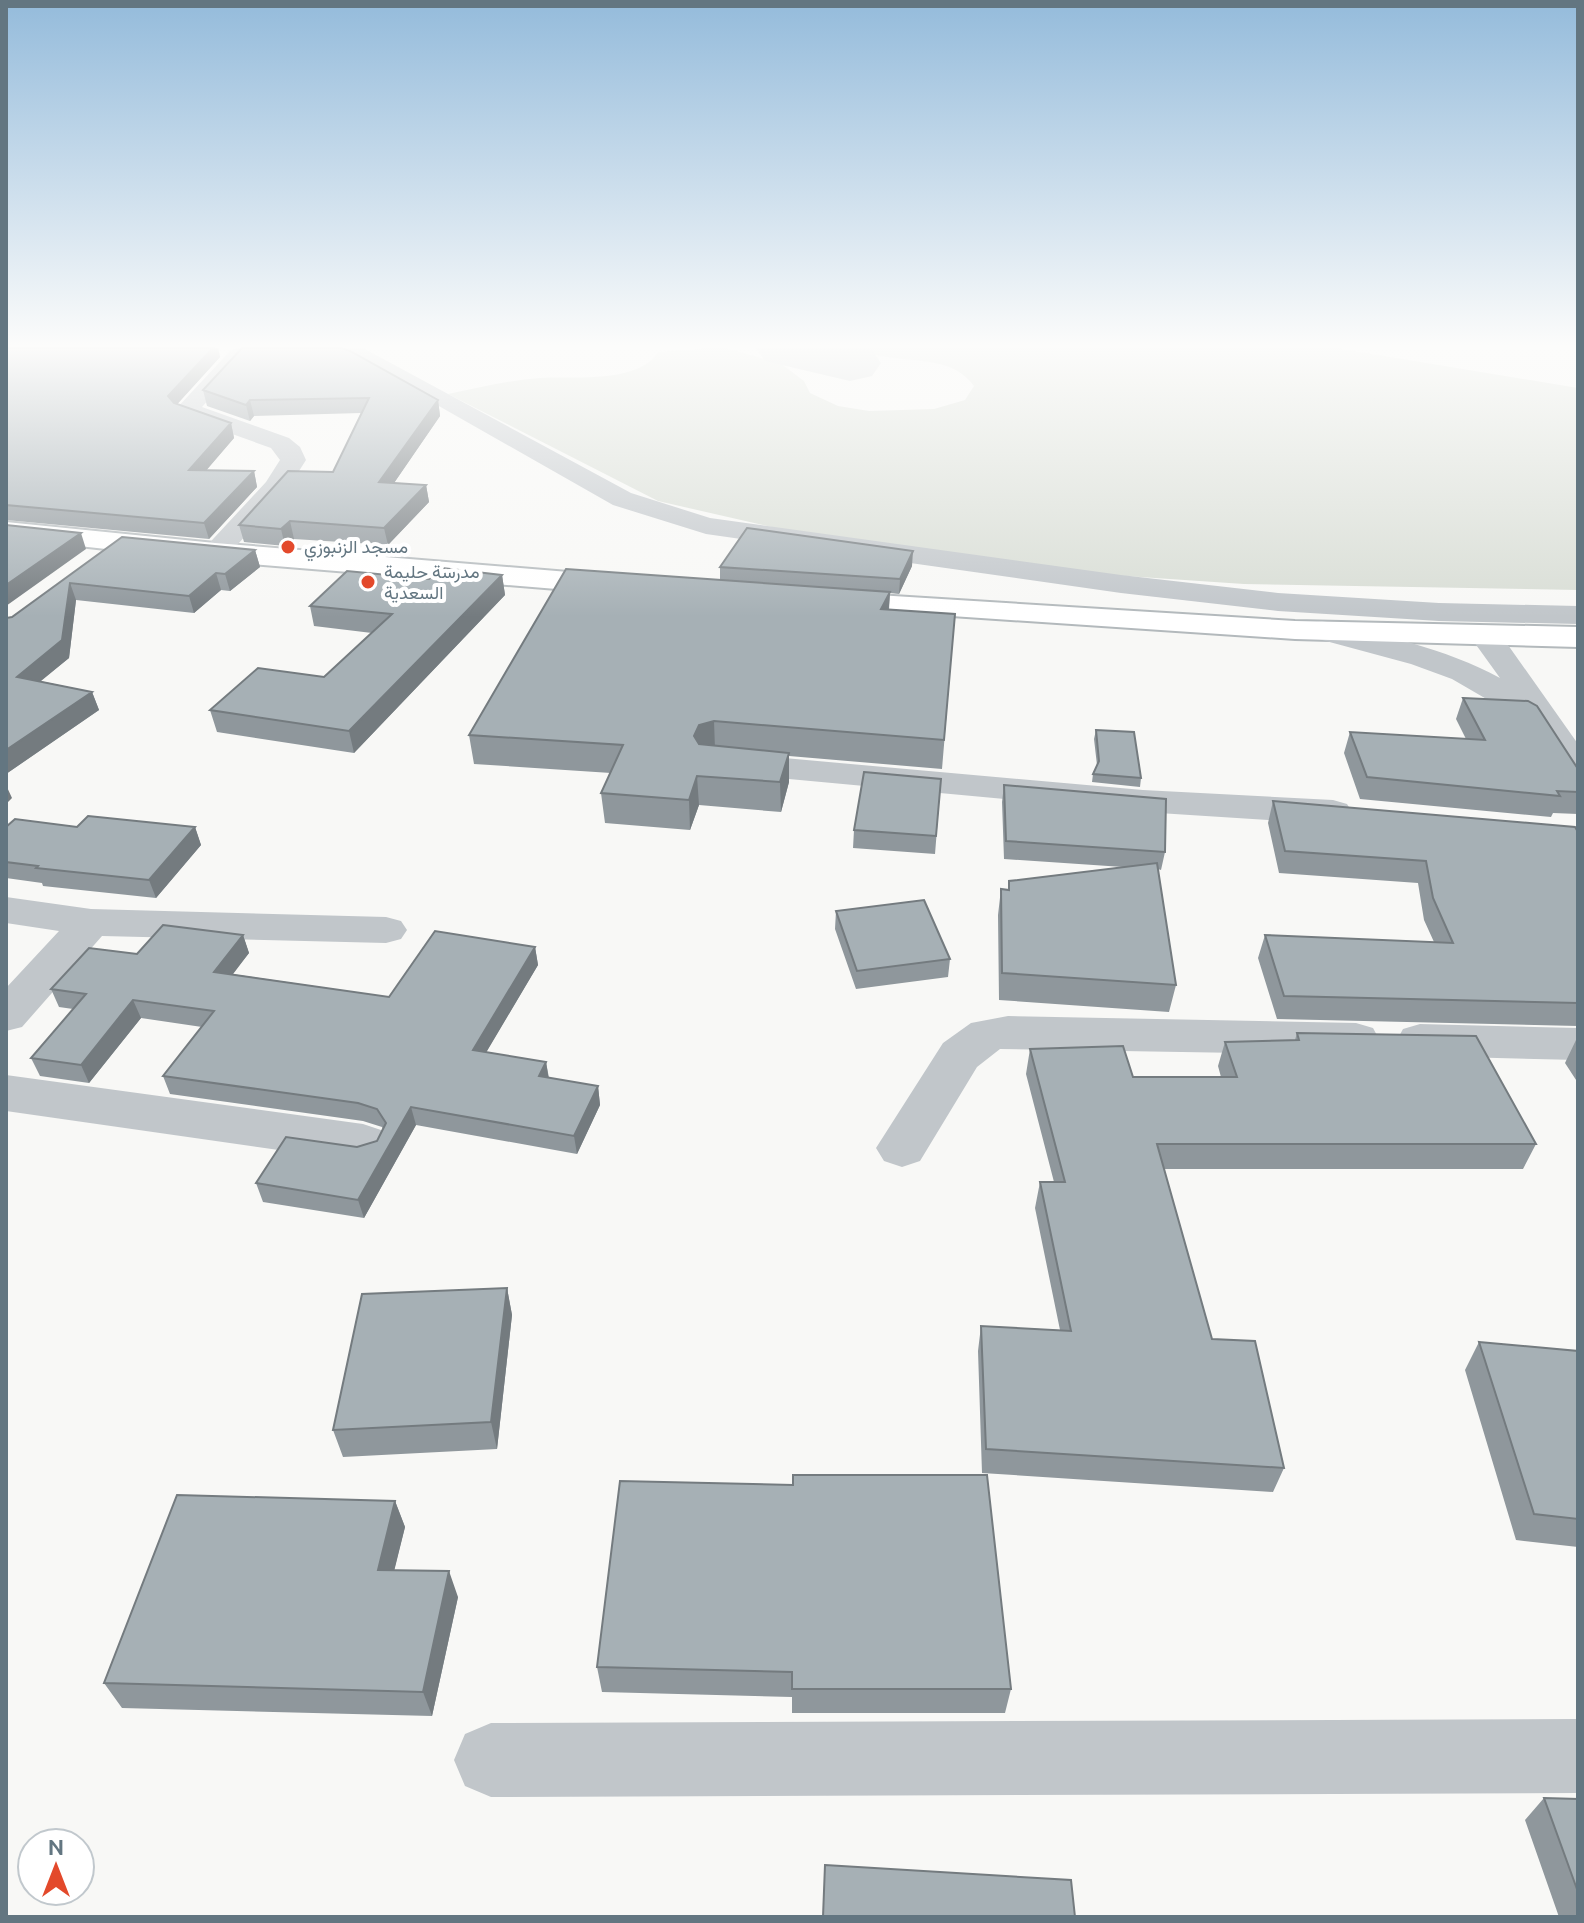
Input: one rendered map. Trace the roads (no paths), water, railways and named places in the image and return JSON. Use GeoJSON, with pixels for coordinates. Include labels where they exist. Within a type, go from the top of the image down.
{"type":"FeatureCollection","features":[{"type":"Feature","properties":{"kind":"main road"},"geometry":{"type":"LineString","coordinates":[[6,530],[215,552],[644,587]]}},
{"type":"Feature","properties":{"kind":"main road"},"geometry":{"type":"LineString","coordinates":[[802,599],[1322,630],[1578,637]]}},
{"type":"Feature","properties":{"kind":"street"},"geometry":{"type":"LineString","coordinates":[[215,552],[276,487],[293,460],[291,452],[280,443],[265,438]]}},
{"type":"Feature","properties":{"kind":"street"},"geometry":{"type":"LineString","coordinates":[[510,438],[622,499],[706,526],[1246,599],[1372,609],[1578,615]]}},
{"type":"Feature","properties":{"kind":"street"},"geometry":{"type":"LineString","coordinates":[[81,570],[119,543]]}},
{"type":"Feature","properties":{"kind":"street"},"geometry":{"type":"LineString","coordinates":[[1322,630],[1423,657],[1464,672],[1545,718]]}},
{"type":"Feature","properties":{"kind":"street"},"geometry":{"type":"LineString","coordinates":[[1485,635],[1545,718],[1578,774]]}},
{"type":"Feature","properties":{"kind":"street"},"geometry":{"type":"LineString","coordinates":[[716,763],[1143,801],[1363,814]]}},
{"type":"Feature","properties":{"kind":"street"},"geometry":{"type":"LineString","coordinates":[[6,910],[91,922],[386,930]]}},
{"type":"Feature","properties":{"kind":"street"},"geometry":{"type":"LineString","coordinates":[[6,1016],[91,922]]}},
{"type":"Feature","properties":{"kind":"street"},"geometry":{"type":"LineString","coordinates":[[902,1148],[960,1055],[988,1034],[1578,1044]]}},
{"type":"Feature","properties":{"kind":"street"},"geometry":{"type":"LineString","coordinates":[[6,1093],[363,1143]]}},
{"type":"Feature","properties":{"kind":"street"},"geometry":{"type":"LineString","coordinates":[[491,1760],[1578,1756]]}},
{"type":"Feature","properties":{"kind":"place","name":"مسجد الزنبوزي"},"geometry":{"type":"Point","coordinates":[288,547]}},
{"type":"Feature","properties":{"kind":"place","name":"مدرسة حليمة السعدية"},"geometry":{"type":"Point","coordinates":[368,582]}}]}
